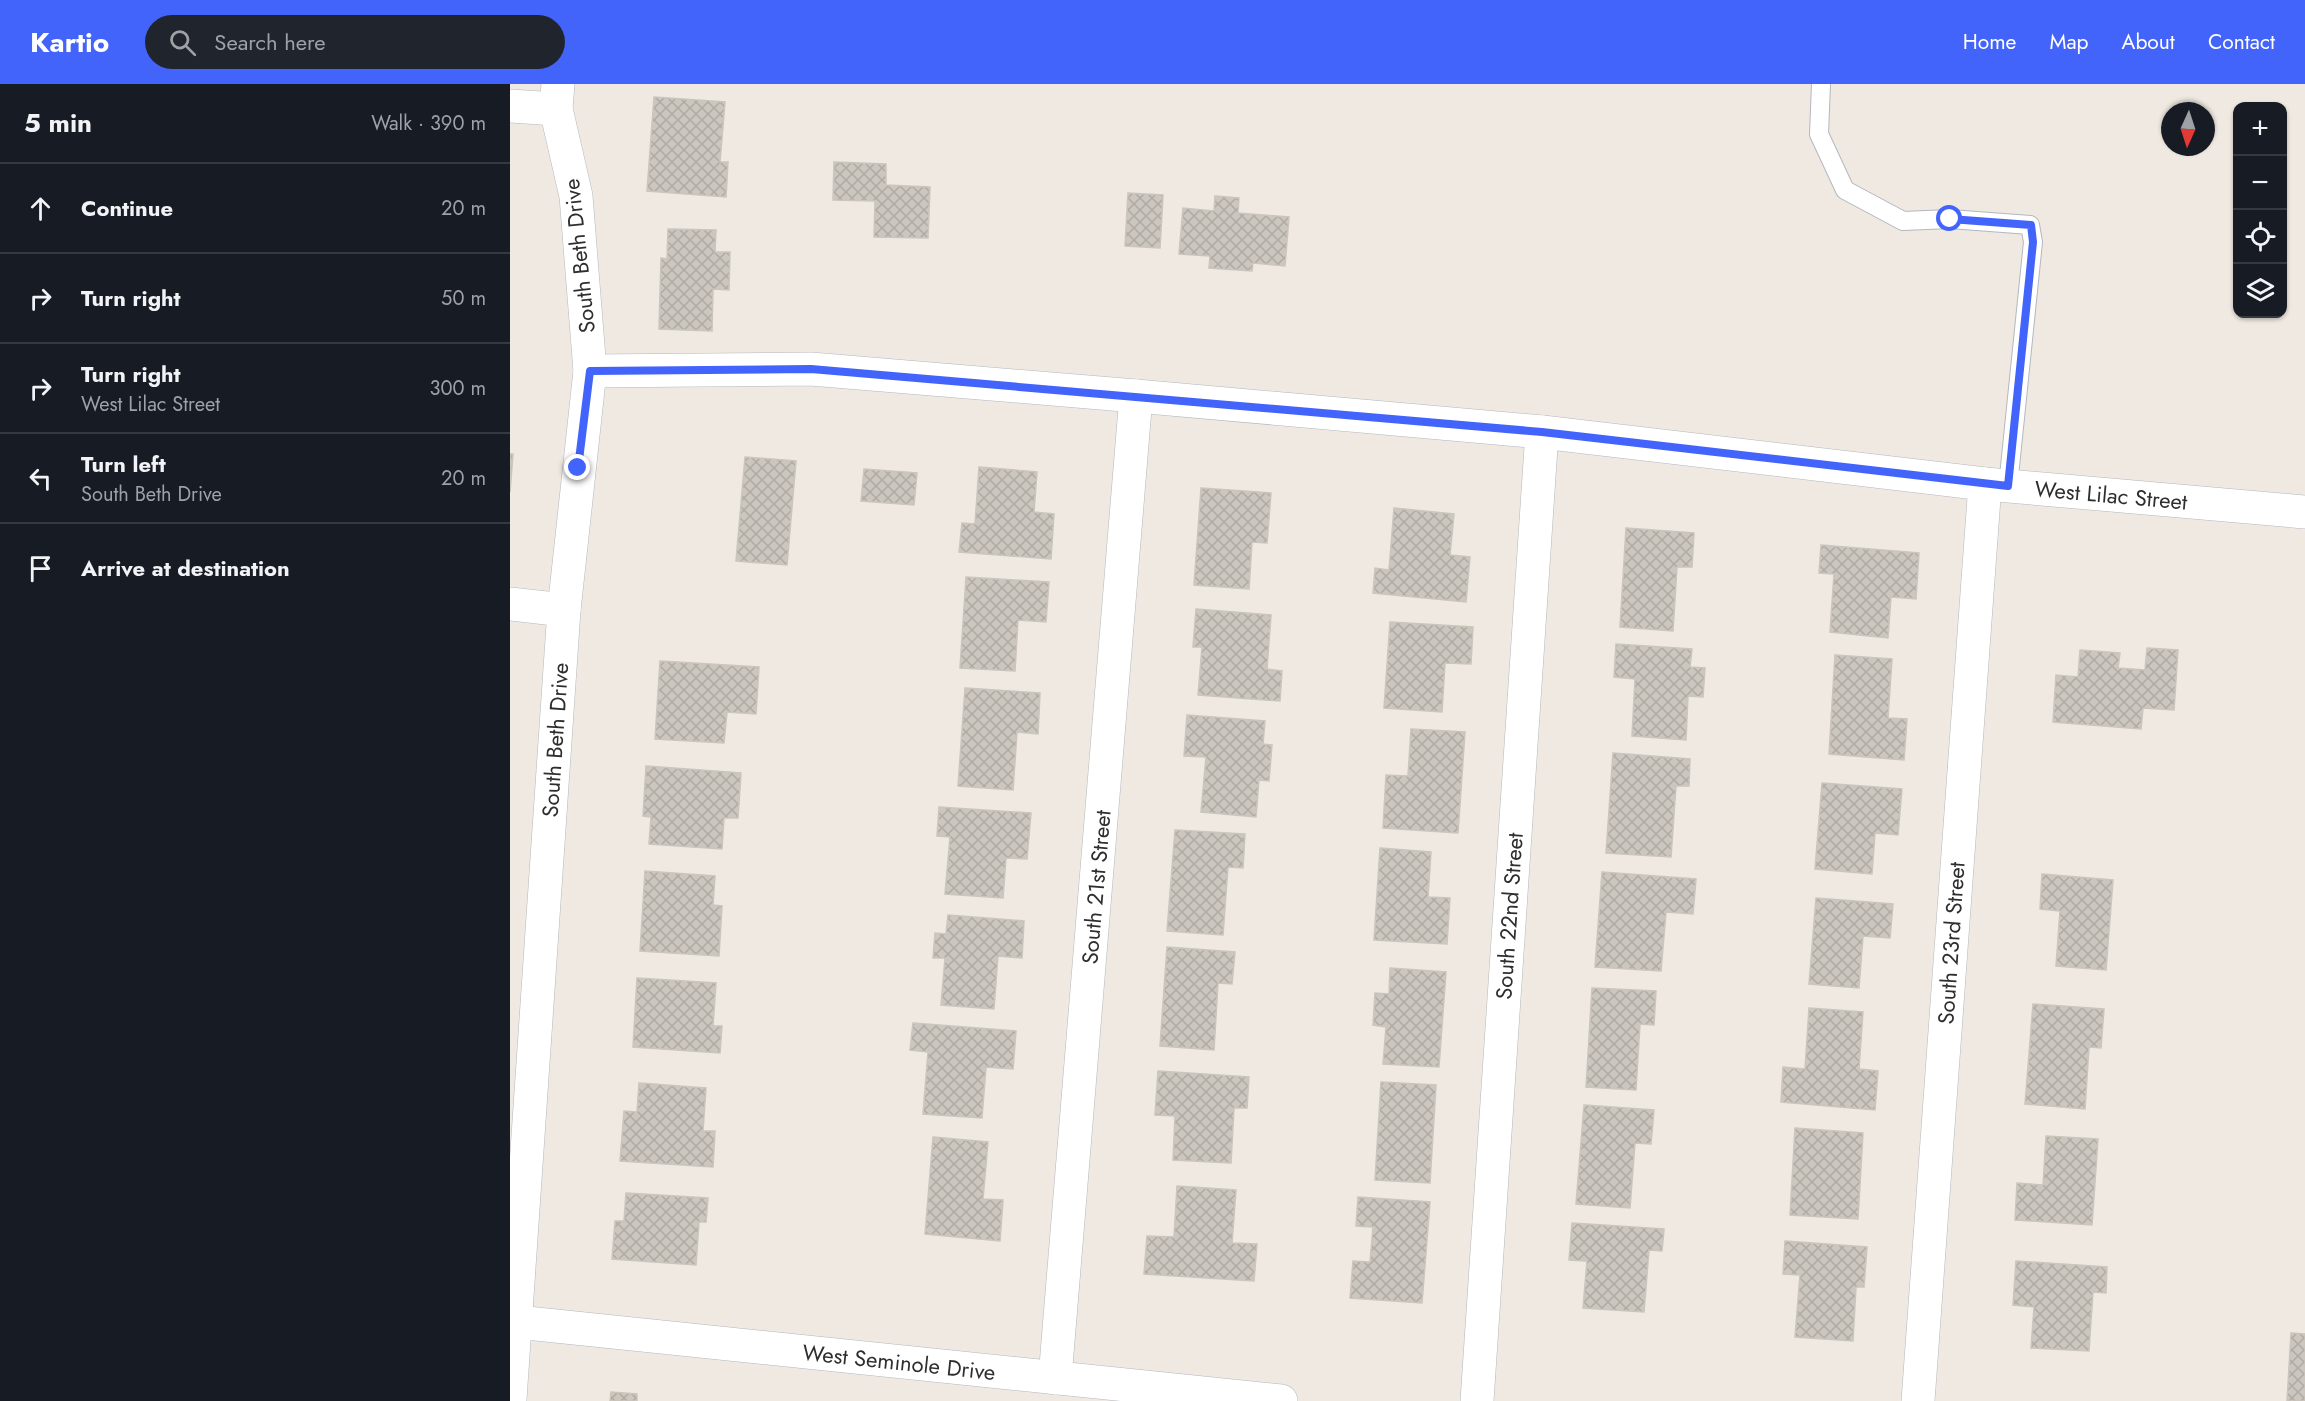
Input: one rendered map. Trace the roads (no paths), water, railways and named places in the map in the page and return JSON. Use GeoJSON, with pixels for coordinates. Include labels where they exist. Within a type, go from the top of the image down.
{"type":"FeatureCollection","features":[{"type":"Feature","properties":{"kind":"street"},"geometry":{"type":"LineString","coordinates":[[510,106],[557,97]]}},
{"type":"Feature","properties":{"kind":"street","name":"South Beth Drive"},"geometry":{"type":"LineString","coordinates":[[510,1399],[564,610],[590,371],[576,196],[557,97]]}},
{"type":"Feature","properties":{"kind":"street","name":"West Lilac Street"},"geometry":{"type":"LineString","coordinates":[[590,371],[811,369],[1542,432],[1996,485],[2305,512]]}},
{"type":"Feature","properties":{"kind":"street","name":"South 21st Street"},"geometry":{"type":"LineString","coordinates":[[1056,1378],[1136,396]]}},
{"type":"Feature","properties":{"kind":"street","name":"South 22nd Street"},"geometry":{"type":"LineString","coordinates":[[1477,1401],[1542,432]]}},
{"type":"Feature","properties":{"kind":"street","name":"South 23rd Street"},"geometry":{"type":"LineString","coordinates":[[1918,1401],[1996,485]]}},
{"type":"Feature","properties":{"kind":"street"},"geometry":{"type":"LineString","coordinates":[[510,604],[564,610]]}},
{"type":"Feature","properties":{"kind":"street","name":"West Seminole Drive"},"geometry":{"type":"LineString","coordinates":[[517,1322],[1281,1401]]}},
{"type":"Feature","properties":{"kind":"lane"},"geometry":{"type":"LineString","coordinates":[[1821,84],[1819,134],[1845,190],[1903,221],[1950,219],[2031,225],[2033,242],[1996,485]]}}]}
